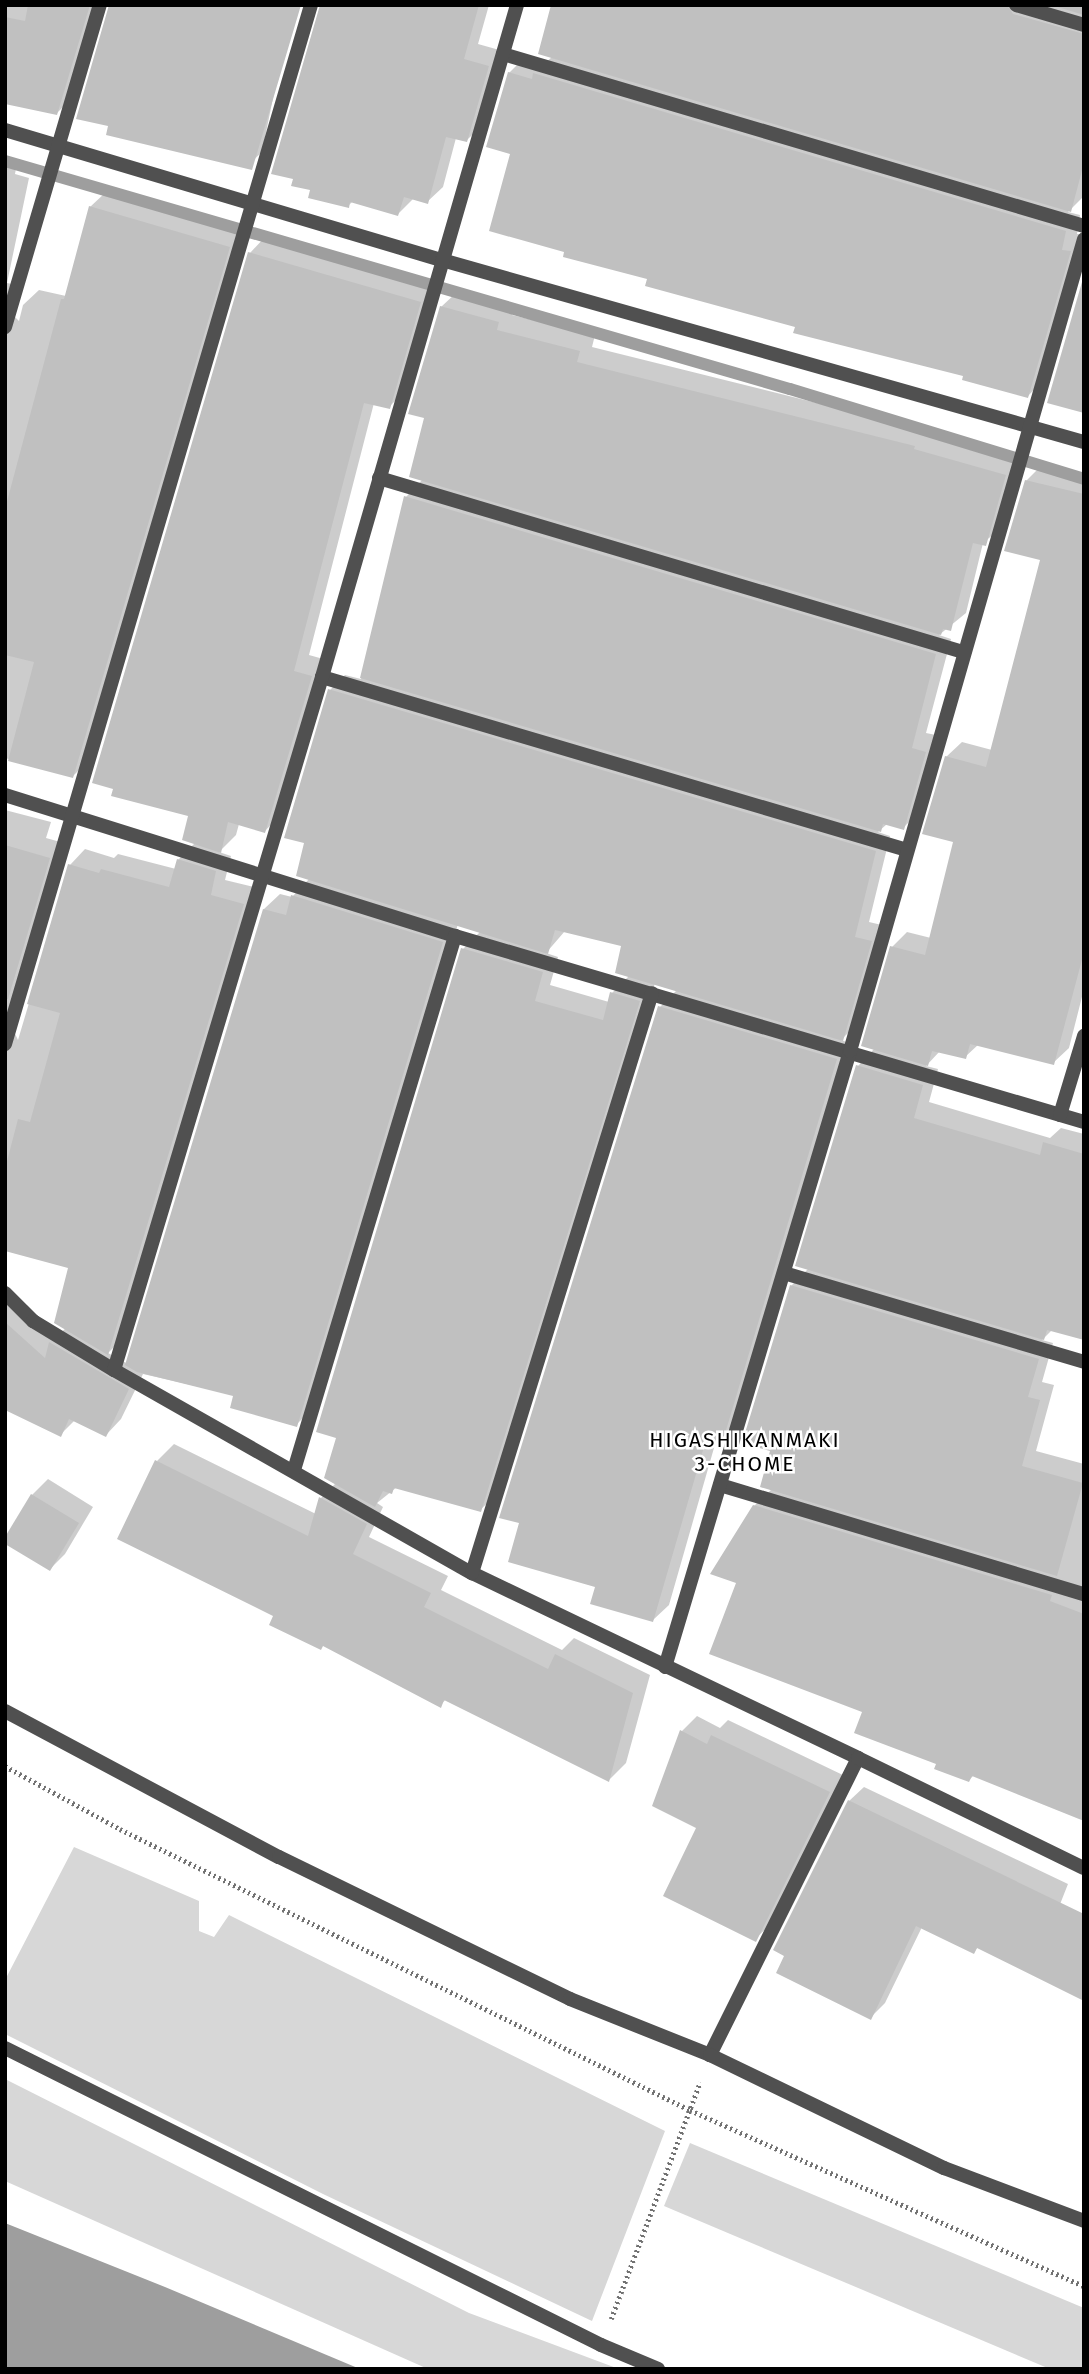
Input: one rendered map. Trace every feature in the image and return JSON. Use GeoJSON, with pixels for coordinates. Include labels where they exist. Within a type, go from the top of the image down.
{"type":"FeatureCollection","features":[{"type":"Feature","properties":{"kind":"street"},"geometry":{"type":"LineString","coordinates":[[5,327],[100,5]]}},
{"type":"Feature","properties":{"kind":"street"},"geometry":{"type":"LineString","coordinates":[[5,1044],[75,817],[311,5]]}},
{"type":"Feature","properties":{"kind":"street"},"geometry":{"type":"LineString","coordinates":[[114,1370],[322,677],[517,5]]}},
{"type":"Feature","properties":{"kind":"street"},"geometry":{"type":"LineString","coordinates":[[1016,5],[1084,25]]}},
{"type":"Feature","properties":{"kind":"street"},"geometry":{"type":"LineString","coordinates":[[503,54],[1084,226]]}},
{"type":"Feature","properties":{"kind":"street"},"geometry":{"type":"LineString","coordinates":[[5,130],[442,260],[1084,442]]}},
{"type":"Feature","properties":{"kind":"street"},"geometry":{"type":"LineString","coordinates":[[665,1667],[850,1051],[1084,239]]}},
{"type":"Feature","properties":{"kind":"street"},"geometry":{"type":"LineString","coordinates":[[379,478],[963,652]]}},
{"type":"Feature","properties":{"kind":"street"},"geometry":{"type":"LineString","coordinates":[[322,677],[907,850]]}},
{"type":"Feature","properties":{"kind":"street"},"geometry":{"type":"LineString","coordinates":[[5,795],[455,936],[1084,1122]]}},
{"type":"Feature","properties":{"kind":"street"},"geometry":{"type":"LineString","coordinates":[[294,1470],[455,936]]}},
{"type":"Feature","properties":{"kind":"street"},"geometry":{"type":"LineString","coordinates":[[472,1573],[652,993]]}},
{"type":"Feature","properties":{"kind":"street"},"geometry":{"type":"LineString","coordinates":[[1060,1115],[1084,1036]]}},
{"type":"Feature","properties":{"kind":"street"},"geometry":{"type":"LineString","coordinates":[[783,1273],[1084,1362]]}},
{"type":"Feature","properties":{"kind":"street"},"geometry":{"type":"LineString","coordinates":[[5,1293],[33,1321],[114,1370],[472,1573],[665,1667],[1081,1862]]}},
{"type":"Feature","properties":{"kind":"street"},"geometry":{"type":"LineString","coordinates":[[720,1485],[1084,1594]]}},
{"type":"Feature","properties":{"kind":"street"},"geometry":{"type":"LineString","coordinates":[[5,1711],[291,1863],[570,1999],[710,2055],[944,2168],[1084,2221]]}},
{"type":"Feature","properties":{"kind":"street"},"geometry":{"type":"LineString","coordinates":[[710,2055],[858,1758]]}},
{"type":"Feature","properties":{"kind":"street"},"geometry":{"type":"LineString","coordinates":[[5,2048],[601,2346],[659,2369]]}},
{"type":"Feature","properties":{"kind":"path"},"geometry":{"type":"LineString","coordinates":[[5,1766],[120,1829],[690,2110],[1084,2286]]}},
{"type":"Feature","properties":{"kind":"path"},"geometry":{"type":"LineString","coordinates":[[601,2346],[710,2055]]}},
{"type":"Feature","properties":{"kind":"shaded area"},"geometry":{"type":"Polygon","coordinates":[[[74,1847],[199,1901],[199,1931],[214,1937],[229,1915],[665,2131],[592,2321],[323,2194],[5,2034],[5,1980],[74,1847]]]}},
{"type":"Feature","properties":{"kind":"shaded area"},"geometry":{"type":"Polygon","coordinates":[[[5,2079],[469,2313],[619,2369],[428,2369],[5,2181],[5,2079]]]}},
{"type":"Feature","properties":{"kind":"shaded area"},"geometry":{"type":"Polygon","coordinates":[[[690,2143],[1084,2308],[1084,2369],[1050,2369],[664,2206],[690,2143]]]}},
{"type":"Feature","properties":{"kind":"shaded area"},"geometry":{"type":"Polygon","coordinates":[[[5,2223],[165,2287],[360,2369],[5,2369],[5,2223]]]}},
{"type":"Feature","properties":{"kind":"building"},"geometry":{"type":"Polygon","coordinates":[[[28,5],[90,5],[57,115],[5,104],[5,17],[25,21],[28,5]]]}},
{"type":"Feature","properties":{"kind":"building"},"geometry":{"type":"Polygon","coordinates":[[[109,5],[301,5],[252,170],[106,135],[108,126],[76,119],[109,5]]]}},
{"type":"Feature","properties":{"kind":"building"},"geometry":{"type":"Polygon","coordinates":[[[320,5],[479,5],[464,59],[489,66],[467,142],[446,137],[428,204],[404,197],[398,216],[350,202],[349,208],[308,198],[310,190],[291,186],[293,179],[271,174],[320,5]]]}},
{"type":"Feature","properties":{"kind":"building"},"geometry":{"type":"Polygon","coordinates":[[[551,5],[1007,5],[1013,14],[1084,34],[1084,163],[1071,212],[538,54],[551,5]]]}},
{"type":"Feature","properties":{"kind":"building"},"geometry":{"type":"Polygon","coordinates":[[[1051,5],[1084,5],[1084,15],[1051,5]]]}},
{"type":"Feature","properties":{"kind":"building"},"geometry":{"type":"Polygon","coordinates":[[[508,72],[532,79],[533,73],[1066,231],[1062,250],[1071,251],[1028,398],[962,380],[963,376],[793,333],[795,327],[645,286],[647,279],[563,257],[564,252],[489,231],[510,154],[486,147],[508,72]]]}},
{"type":"Feature","properties":{"kind":"building"},"geometry":{"type":"Polygon","coordinates":[[[89,206],[230,247],[73,778],[8,761],[34,662],[5,655],[5,509],[61,299],[64,299],[89,206]]]}},
{"type":"Feature","properties":{"kind":"building"},"geometry":{"type":"Polygon","coordinates":[[[248,252],[421,302],[390,409],[364,403],[294,671],[312,676],[265,833],[228,822],[221,853],[182,840],[188,816],[111,796],[113,789],[92,783],[248,252]]]}},
{"type":"Feature","properties":{"kind":"building"},"geometry":{"type":"Polygon","coordinates":[[[1084,275],[1084,413],[1047,403],[1084,275]]]}},
{"type":"Feature","properties":{"kind":"building"},"geometry":{"type":"Polygon","coordinates":[[[440,306],[499,322],[497,330],[580,351],[577,362],[915,446],[914,449],[1006,475],[986,546],[973,543],[951,631],[943,629],[941,635],[409,477],[424,418],[408,414],[440,306]]]}},
{"type":"Feature","properties":{"kind":"building"},"geometry":{"type":"Polygon","coordinates":[[[1025,480],[1084,494],[1084,952],[1054,1065],[970,1044],[966,1059],[932,1051],[928,1066],[861,1046],[890,946],[925,955],[953,842],[922,834],[945,756],[986,767],[1040,560],[1004,551],[1025,480]]]}},
{"type":"Feature","properties":{"kind":"building"},"geometry":{"type":"Polygon","coordinates":[[[404,496],[936,654],[912,748],[926,752],[904,830],[883,824],[881,832],[360,678],[404,496]]]}},
{"type":"Feature","properties":{"kind":"building"},"geometry":{"type":"Polygon","coordinates":[[[328,689],[876,851],[855,937],[872,941],[843,1041],[615,973],[621,946],[555,930],[548,954],[296,876],[304,843],[284,838],[328,689]]]}},
{"type":"Feature","properties":{"kind":"building"},"geometry":{"type":"Polygon","coordinates":[[[5,845],[50,858],[8,999],[5,999],[5,845]]]}},
{"type":"Feature","properties":{"kind":"building"},"geometry":{"type":"Polygon","coordinates":[[[177,859],[216,871],[211,895],[244,904],[108,1355],[54,1323],[68,1268],[5,1251],[5,1169],[18,1119],[30,1122],[60,1013],[27,1004],[68,864],[99,873],[101,869],[169,887],[177,859]]]}},
{"type":"Feature","properties":{"kind":"building"},"geometry":{"type":"Polygon","coordinates":[[[291,895],[443,942],[297,1427],[230,1408],[233,1396],[137,1372],[125,1365],[263,909],[286,915],[291,895]]]}},
{"type":"Feature","properties":{"kind":"building"},"geometry":{"type":"Polygon","coordinates":[[[461,948],[543,972],[535,1001],[603,1020],[610,992],[640,1001],[481,1512],[394,1488],[392,1494],[383,1491],[375,1507],[324,1478],[336,1438],[316,1432],[461,948]]]}},
{"type":"Feature","properties":{"kind":"building"},"geometry":{"type":"Polygon","coordinates":[[[658,1006],[837,1059],[724,1437],[708,1433],[653,1622],[590,1604],[595,1587],[508,1562],[519,1523],[499,1518],[658,1006]]]}},
{"type":"Feature","properties":{"kind":"building"},"geometry":{"type":"Polygon","coordinates":[[[856,1065],[923,1085],[914,1118],[1040,1155],[1043,1142],[1084,1154],[1084,1340],[1047,1330],[1044,1340],[795,1266],[856,1065]]]}},
{"type":"Feature","properties":{"kind":"building"},"geometry":{"type":"Polygon","coordinates":[[[790,1285],[1039,1359],[1028,1397],[1040,1400],[1022,1466],[1083,1483],[1057,1576],[760,1487],[770,1451],[742,1443],[790,1285]]]}},
{"type":"Feature","properties":{"kind":"building"},"geometry":{"type":"Polygon","coordinates":[[[5,1322],[45,1358],[49,1342],[129,1389],[106,1437],[69,1419],[61,1437],[5,1410],[5,1322]]]}},
{"type":"Feature","properties":{"kind":"building"},"geometry":{"type":"Polygon","coordinates":[[[155,1460],[308,1536],[319,1497],[367,1524],[353,1554],[431,1593],[424,1607],[548,1669],[555,1654],[633,1693],[609,1782],[444,1700],[441,1708],[323,1646],[321,1650],[269,1625],[273,1616],[117,1539],[155,1460]]]}},
{"type":"Feature","properties":{"kind":"building"},"geometry":{"type":"Polygon","coordinates":[[[31,1494],[79,1523],[50,1571],[5,1544],[5,1537],[31,1494]]]}},
{"type":"Feature","properties":{"kind":"building"},"geometry":{"type":"Polygon","coordinates":[[[753,1505],[1052,1595],[1050,1601],[1084,1614],[1084,1821],[972,1776],[969,1782],[934,1769],[936,1764],[854,1733],[862,1712],[709,1654],[736,1583],[710,1574],[753,1505]]]}},
{"type":"Feature","properties":{"kind":"building"},"geometry":{"type":"Polygon","coordinates":[[[680,1730],[707,1744],[711,1735],[830,1792],[756,1942],[663,1896],[696,1828],[652,1806],[680,1730]]]}},
{"type":"Feature","properties":{"kind":"building"},"geometry":{"type":"Polygon","coordinates":[[[848,1800],[1084,1914],[1084,2001],[977,1948],[974,1954],[916,1926],[871,2020],[776,1973],[784,1956],[773,1950],[848,1800]]]}},
{"type":"Feature","properties":{"kind":"waterway"},"geometry":{"type":"LineString","coordinates":[[5,161],[790,389],[1084,479]]}},
{"type":"Feature","properties":{"kind":"district","name":"HIGASHIKANMAKI 3-CHOME"},"geometry":{"type":"Point","coordinates":[745,1452]}}]}
